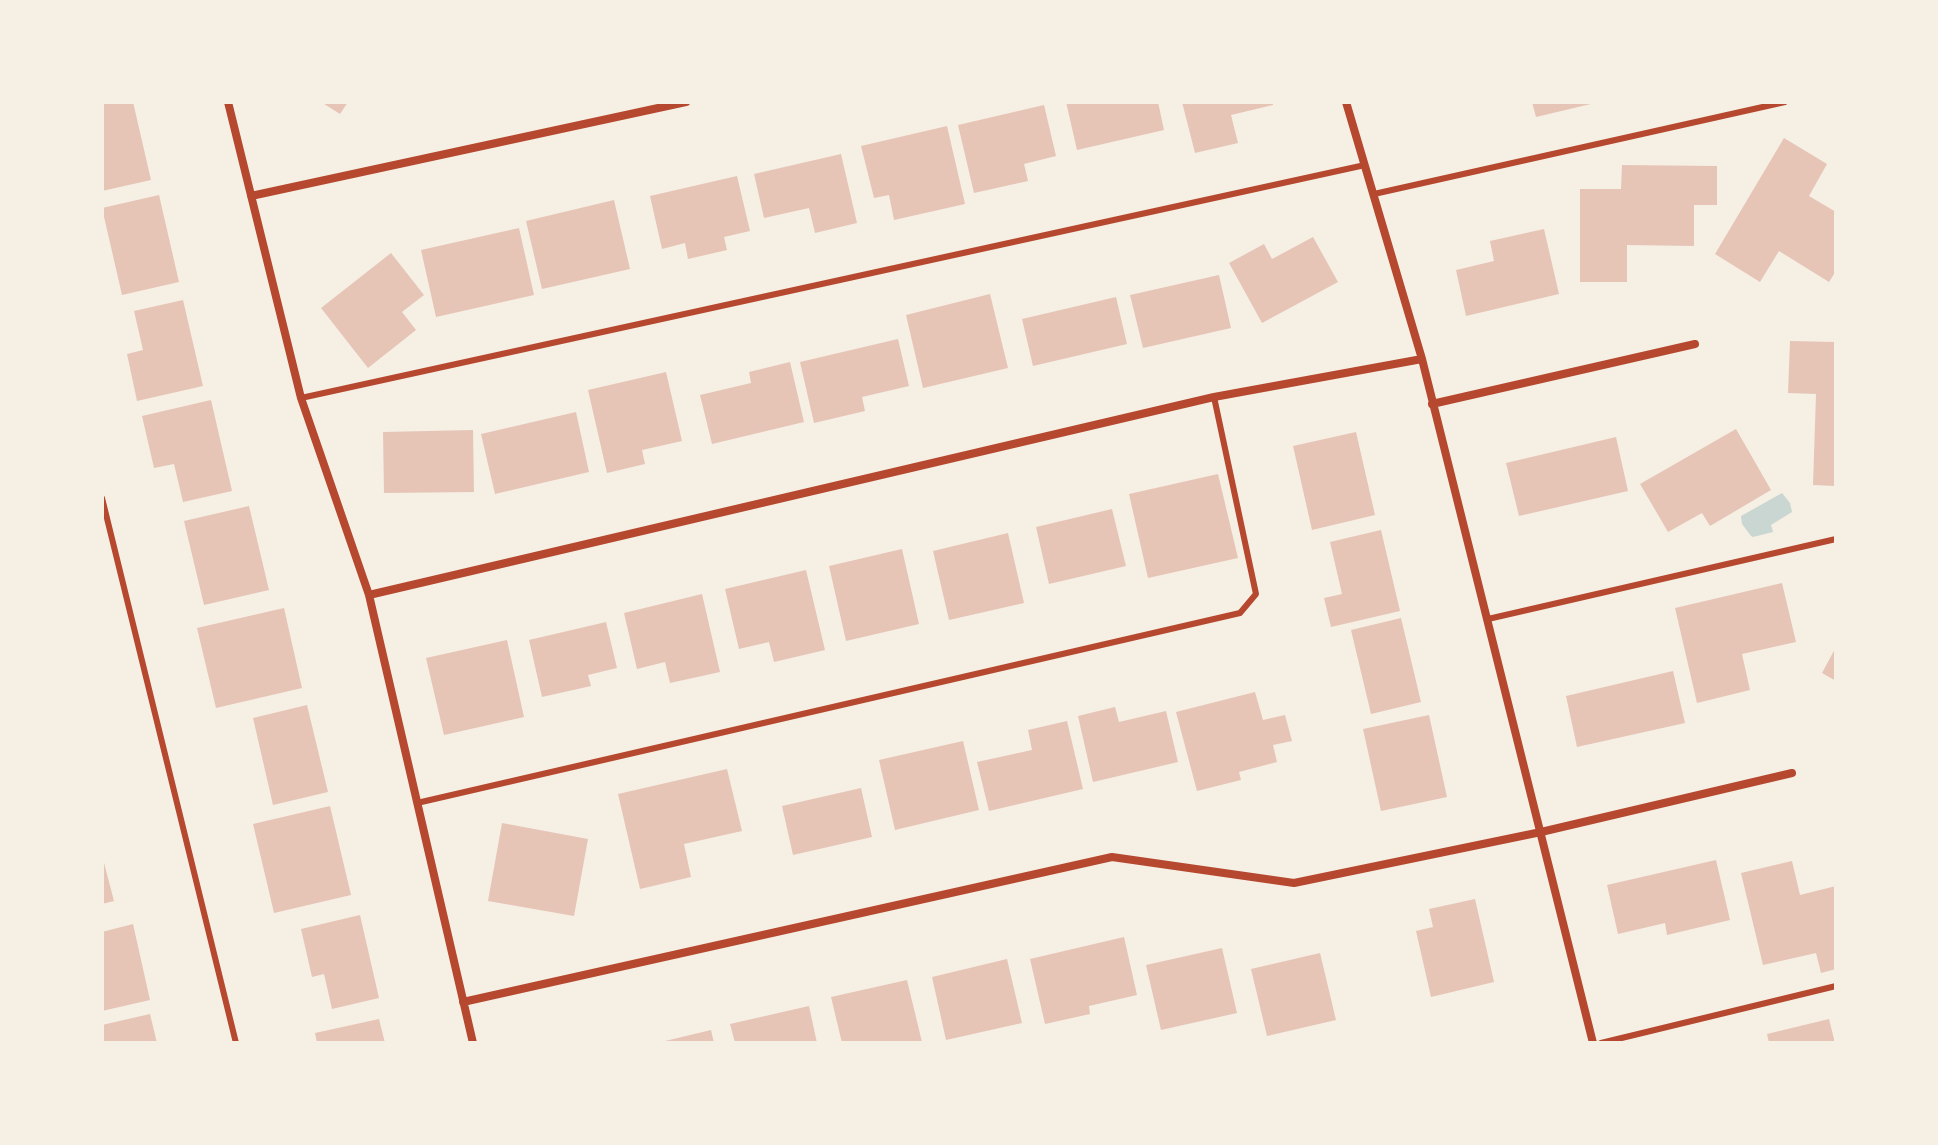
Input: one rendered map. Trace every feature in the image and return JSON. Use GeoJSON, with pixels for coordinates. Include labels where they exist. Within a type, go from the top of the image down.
{"type":"FeatureCollection","features":[{"type":"Feature","properties":{"kind":"street"},"geometry":{"type":"LineString","coordinates":[[228,102],[301,398],[369,595],[473,1043]]}},
{"type":"Feature","properties":{"kind":"street"},"geometry":{"type":"LineString","coordinates":[[251,196],[686,102]]}},
{"type":"Feature","properties":{"kind":"street"},"geometry":{"type":"LineString","coordinates":[[1346,102],[1422,359],[1593,1043]]}},
{"type":"Feature","properties":{"kind":"street"},"geometry":{"type":"LineString","coordinates":[[1432,404],[1695,344]]}},
{"type":"Feature","properties":{"kind":"street"},"geometry":{"type":"LineString","coordinates":[[369,595],[1214,397],[1422,359]]}},
{"type":"Feature","properties":{"kind":"street"},"geometry":{"type":"LineString","coordinates":[[463,1002],[1112,857],[1294,883],[1541,832],[1792,773]]}},
{"type":"Feature","properties":{"kind":"lane"},"geometry":{"type":"LineString","coordinates":[[1374,194],[1785,102]]}},
{"type":"Feature","properties":{"kind":"lane"},"geometry":{"type":"LineString","coordinates":[[301,398],[1365,165]]}},
{"type":"Feature","properties":{"kind":"lane"},"geometry":{"type":"LineString","coordinates":[[417,803],[1240,613],[1256,594],[1214,397]]}},
{"type":"Feature","properties":{"kind":"lane"},"geometry":{"type":"LineString","coordinates":[[102,498],[236,1043]]}},
{"type":"Feature","properties":{"kind":"lane"},"geometry":{"type":"LineString","coordinates":[[1488,619],[1836,539]]}},
{"type":"Feature","properties":{"kind":"lane"},"geometry":{"type":"LineString","coordinates":[[1601,1043],[1836,986]]}},
{"type":"Feature","properties":{"kind":"shaded area"},"geometry":{"type":"Polygon","coordinates":[[[1782,493],[1790,503],[1792,512],[1771,525],[1773,532],[1751,536],[1742,524],[1741,516],[1782,493]]]}},
{"type":"Feature","properties":{"kind":"building"},"geometry":{"type":"Polygon","coordinates":[[[102,102],[133,102],[151,180],[102,191],[102,102]]]}},
{"type":"Feature","properties":{"kind":"building"},"geometry":{"type":"Polygon","coordinates":[[[321,102],[348,102],[340,114],[321,102]]]}},
{"type":"Feature","properties":{"kind":"building"},"geometry":{"type":"Polygon","coordinates":[[[1066,102],[1158,102],[1164,130],[1077,150],[1066,102]]]}},
{"type":"Feature","properties":{"kind":"building"},"geometry":{"type":"Polygon","coordinates":[[[1182,102],[1273,102],[1273,105],[1231,115],[1238,143],[1195,153],[1182,102]]]}},
{"type":"Feature","properties":{"kind":"building"},"geometry":{"type":"Polygon","coordinates":[[[1532,102],[1595,102],[1595,103],[1536,117],[1532,102]]]}},
{"type":"Feature","properties":{"kind":"building"},"geometry":{"type":"Polygon","coordinates":[[[1044,105],[1056,156],[1024,164],[1028,181],[974,193],[958,125],[1044,105]]]}},
{"type":"Feature","properties":{"kind":"building"},"geometry":{"type":"Polygon","coordinates":[[[947,126],[965,204],[894,220],[889,195],[874,198],[861,146],[947,126]]]}},
{"type":"Feature","properties":{"kind":"building"},"geometry":{"type":"Polygon","coordinates":[[[1784,138],[1827,164],[1809,196],[1836,212],[1836,271],[1829,282],[1779,251],[1760,282],[1715,254],[1784,138]]]}},
{"type":"Feature","properties":{"kind":"building"},"geometry":{"type":"Polygon","coordinates":[[[841,154],[857,223],[815,233],[809,208],[764,218],[754,174],[841,154]]]}},
{"type":"Feature","properties":{"kind":"building"},"geometry":{"type":"Polygon","coordinates":[[[1622,165],[1717,166],[1717,205],[1694,205],[1694,246],[1627,245],[1627,282],[1580,282],[1580,189],[1621,189],[1622,165]]]}},
{"type":"Feature","properties":{"kind":"building"},"geometry":{"type":"Polygon","coordinates":[[[737,176],[750,231],[724,237],[727,250],[688,259],[685,243],[662,249],[650,196],[737,176]]]}},
{"type":"Feature","properties":{"kind":"building"},"geometry":{"type":"Polygon","coordinates":[[[159,195],[179,282],[122,295],[102,208],[159,195]]]}},
{"type":"Feature","properties":{"kind":"building"},"geometry":{"type":"Polygon","coordinates":[[[614,200],[630,269],[542,289],[526,221],[614,200]]]}},
{"type":"Feature","properties":{"kind":"building"},"geometry":{"type":"Polygon","coordinates":[[[519,228],[534,295],[436,317],[421,250],[519,228]]]}},
{"type":"Feature","properties":{"kind":"building"},"geometry":{"type":"Polygon","coordinates":[[[1544,229],[1559,294],[1466,316],[1456,270],[1494,261],[1490,241],[1544,229]]]}},
{"type":"Feature","properties":{"kind":"building"},"geometry":{"type":"Polygon","coordinates":[[[1313,237],[1338,282],[1262,323],[1229,263],[1264,244],[1272,259],[1313,237]]]}},
{"type":"Feature","properties":{"kind":"building"},"geometry":{"type":"Polygon","coordinates":[[[391,253],[424,295],[402,312],[416,330],[368,368],[321,308],[391,253]]]}},
{"type":"Feature","properties":{"kind":"building"},"geometry":{"type":"Polygon","coordinates":[[[1219,275],[1231,328],[1143,348],[1130,295],[1219,275]]]}},
{"type":"Feature","properties":{"kind":"building"},"geometry":{"type":"Polygon","coordinates":[[[990,294],[1008,368],[923,388],[906,315],[990,294]]]}},
{"type":"Feature","properties":{"kind":"building"},"geometry":{"type":"Polygon","coordinates":[[[1116,297],[1127,344],[1033,366],[1022,319],[1116,297]]]}},
{"type":"Feature","properties":{"kind":"building"},"geometry":{"type":"Polygon","coordinates":[[[183,300],[203,386],[137,401],[127,354],[143,350],[134,311],[183,300]]]}},
{"type":"Feature","properties":{"kind":"building"},"geometry":{"type":"Polygon","coordinates":[[[898,339],[909,386],[862,397],[865,411],[814,423],[800,362],[898,339]]]}},
{"type":"Feature","properties":{"kind":"building"},"geometry":{"type":"Polygon","coordinates":[[[1790,341],[1836,342],[1836,486],[1813,485],[1816,394],[1788,393],[1790,341]]]}},
{"type":"Feature","properties":{"kind":"building"},"geometry":{"type":"Polygon","coordinates":[[[790,362],[804,422],[712,444],[700,395],[751,383],[749,372],[790,362]]]}},
{"type":"Feature","properties":{"kind":"building"},"geometry":{"type":"Polygon","coordinates":[[[666,372],[682,441],[642,450],[645,464],[607,473],[588,390],[666,372]]]}},
{"type":"Feature","properties":{"kind":"building"},"geometry":{"type":"Polygon","coordinates":[[[211,400],[232,491],[183,502],[174,464],[154,468],[142,416],[211,400]]]}},
{"type":"Feature","properties":{"kind":"building"},"geometry":{"type":"Polygon","coordinates":[[[576,412],[589,472],[495,494],[481,434],[576,412]]]}},
{"type":"Feature","properties":{"kind":"building"},"geometry":{"type":"Polygon","coordinates":[[[1736,429],[1771,490],[1710,526],[1702,513],[1668,532],[1640,484],[1736,429]]]}},
{"type":"Feature","properties":{"kind":"building"},"geometry":{"type":"Polygon","coordinates":[[[473,430],[474,492],[384,493],[383,432],[473,430]]]}},
{"type":"Feature","properties":{"kind":"building"},"geometry":{"type":"Polygon","coordinates":[[[1356,432],[1375,515],[1312,530],[1293,446],[1356,432]]]}},
{"type":"Feature","properties":{"kind":"building"},"geometry":{"type":"Polygon","coordinates":[[[1616,437],[1628,491],[1519,516],[1506,463],[1616,437]]]}},
{"type":"Feature","properties":{"kind":"building"},"geometry":{"type":"Polygon","coordinates":[[[1218,474],[1238,558],[1148,578],[1129,494],[1218,474]]]}},
{"type":"Feature","properties":{"kind":"building"},"geometry":{"type":"Polygon","coordinates":[[[249,506],[269,590],[204,605],[184,521],[249,506]]]}},
{"type":"Feature","properties":{"kind":"building"},"geometry":{"type":"Polygon","coordinates":[[[1112,509],[1126,566],[1049,584],[1036,527],[1112,509]]]}},
{"type":"Feature","properties":{"kind":"building"},"geometry":{"type":"Polygon","coordinates":[[[1381,530],[1400,611],[1331,627],[1324,598],[1342,594],[1330,542],[1381,530]]]}},
{"type":"Feature","properties":{"kind":"building"},"geometry":{"type":"Polygon","coordinates":[[[1008,533],[1024,603],[949,620],[933,551],[1008,533]]]}},
{"type":"Feature","properties":{"kind":"building"},"geometry":{"type":"Polygon","coordinates":[[[902,549],[919,624],[846,641],[829,566],[902,549]]]}},
{"type":"Feature","properties":{"kind":"building"},"geometry":{"type":"Polygon","coordinates":[[[806,570],[825,650],[774,662],[769,642],[739,649],[725,589],[806,570]]]}},
{"type":"Feature","properties":{"kind":"building"},"geometry":{"type":"Polygon","coordinates":[[[1782,583],[1796,642],[1742,654],[1750,690],[1697,703],[1675,608],[1782,583]]]}},
{"type":"Feature","properties":{"kind":"building"},"geometry":{"type":"Polygon","coordinates":[[[702,594],[720,672],[670,683],[665,662],[637,669],[624,613],[702,594]]]}},
{"type":"Feature","properties":{"kind":"building"},"geometry":{"type":"Polygon","coordinates":[[[284,608],[302,688],[216,708],[197,628],[284,608]]]}},
{"type":"Feature","properties":{"kind":"building"},"geometry":{"type":"Polygon","coordinates":[[[1401,618],[1421,702],[1371,714],[1351,630],[1401,618]]]}},
{"type":"Feature","properties":{"kind":"building"},"geometry":{"type":"Polygon","coordinates":[[[606,622],[617,668],[588,675],[591,686],[542,697],[529,640],[606,622]]]}},
{"type":"Feature","properties":{"kind":"building"},"geometry":{"type":"Polygon","coordinates":[[[507,640],[524,717],[444,735],[426,658],[507,640]]]}},
{"type":"Feature","properties":{"kind":"building"},"geometry":{"type":"Polygon","coordinates":[[[1836,647],[1836,681],[1822,673],[1836,647]]]}},
{"type":"Feature","properties":{"kind":"building"},"geometry":{"type":"Polygon","coordinates":[[[1673,671],[1685,723],[1577,747],[1566,696],[1673,671]]]}},
{"type":"Feature","properties":{"kind":"building"},"geometry":{"type":"Polygon","coordinates":[[[1255,692],[1263,720],[1285,715],[1292,741],[1273,745],[1277,762],[1239,772],[1241,780],[1197,791],[1176,712],[1255,692]]]}},
{"type":"Feature","properties":{"kind":"building"},"geometry":{"type":"Polygon","coordinates":[[[307,705],[328,792],[273,805],[253,718],[307,705]]]}},
{"type":"Feature","properties":{"kind":"building"},"geometry":{"type":"Polygon","coordinates":[[[1115,707],[1119,722],[1166,711],[1178,762],[1093,782],[1078,716],[1115,707]]]}},
{"type":"Feature","properties":{"kind":"building"},"geometry":{"type":"Polygon","coordinates":[[[1429,715],[1447,797],[1381,811],[1363,729],[1429,715]]]}},
{"type":"Feature","properties":{"kind":"building"},"geometry":{"type":"Polygon","coordinates":[[[1067,721],[1083,789],[989,811],[977,762],[1032,750],[1028,730],[1067,721]]]}},
{"type":"Feature","properties":{"kind":"building"},"geometry":{"type":"Polygon","coordinates":[[[963,741],[979,810],[895,830],[879,760],[963,741]]]}},
{"type":"Feature","properties":{"kind":"building"},"geometry":{"type":"Polygon","coordinates":[[[727,769],[742,831],[684,844],[691,877],[640,889],[618,794],[727,769]]]}},
{"type":"Feature","properties":{"kind":"building"},"geometry":{"type":"Polygon","coordinates":[[[861,788],[872,837],[793,855],[782,806],[861,788]]]}},
{"type":"Feature","properties":{"kind":"building"},"geometry":{"type":"Polygon","coordinates":[[[330,806],[351,895],[274,913],[253,824],[330,806]]]}},
{"type":"Feature","properties":{"kind":"building"},"geometry":{"type":"Polygon","coordinates":[[[502,823],[588,839],[574,916],[488,901],[502,823]]]}},
{"type":"Feature","properties":{"kind":"building"},"geometry":{"type":"Polygon","coordinates":[[[102,855],[114,901],[102,904],[102,855]]]}},
{"type":"Feature","properties":{"kind":"building"},"geometry":{"type":"Polygon","coordinates":[[[1716,860],[1730,920],[1667,935],[1665,923],[1618,934],[1607,885],[1716,860]]]}},
{"type":"Feature","properties":{"kind":"building"},"geometry":{"type":"Polygon","coordinates":[[[1792,861],[1800,895],[1836,886],[1836,969],[1821,973],[1816,953],[1763,965],[1741,873],[1792,861]]]}},
{"type":"Feature","properties":{"kind":"building"},"geometry":{"type":"Polygon","coordinates":[[[1475,899],[1494,982],[1431,997],[1416,931],[1433,927],[1429,909],[1475,899]]]}},
{"type":"Feature","properties":{"kind":"building"},"geometry":{"type":"Polygon","coordinates":[[[360,915],[379,998],[332,1009],[324,974],[312,977],[301,929],[360,915]]]}},
{"type":"Feature","properties":{"kind":"building"},"geometry":{"type":"Polygon","coordinates":[[[133,924],[150,1000],[102,1011],[102,932],[133,924]]]}},
{"type":"Feature","properties":{"kind":"building"},"geometry":{"type":"Polygon","coordinates":[[[1124,937],[1137,995],[1089,1006],[1090,1014],[1045,1024],[1030,959],[1124,937]]]}},
{"type":"Feature","properties":{"kind":"building"},"geometry":{"type":"Polygon","coordinates":[[[1222,948],[1237,1013],[1161,1030],[1146,965],[1222,948]]]}},
{"type":"Feature","properties":{"kind":"building"},"geometry":{"type":"Polygon","coordinates":[[[1320,953],[1336,1020],[1267,1036],[1251,969],[1320,953]]]}},
{"type":"Feature","properties":{"kind":"building"},"geometry":{"type":"Polygon","coordinates":[[[1007,959],[1022,1023],[946,1040],[932,977],[1007,959]]]}},
{"type":"Feature","properties":{"kind":"building"},"geometry":{"type":"Polygon","coordinates":[[[907,980],[922,1042],[842,1043],[831,997],[907,980]]]}},
{"type":"Feature","properties":{"kind":"building"},"geometry":{"type":"Polygon","coordinates":[[[809,1006],[817,1043],[735,1043],[730,1024],[809,1006]]]}},
{"type":"Feature","properties":{"kind":"building"},"geometry":{"type":"Polygon","coordinates":[[[150,1014],[157,1043],[102,1043],[102,1025],[150,1014]]]}},
{"type":"Feature","properties":{"kind":"building"},"geometry":{"type":"Polygon","coordinates":[[[379,1019],[385,1043],[317,1043],[315,1033],[379,1019]]]}},
{"type":"Feature","properties":{"kind":"building"},"geometry":{"type":"Polygon","coordinates":[[[1829,1019],[1835,1043],[1769,1043],[1767,1034],[1829,1019]]]}},
{"type":"Feature","properties":{"kind":"building"},"geometry":{"type":"Polygon","coordinates":[[[711,1030],[714,1043],[661,1043],[661,1042],[711,1030]]]}}]}
